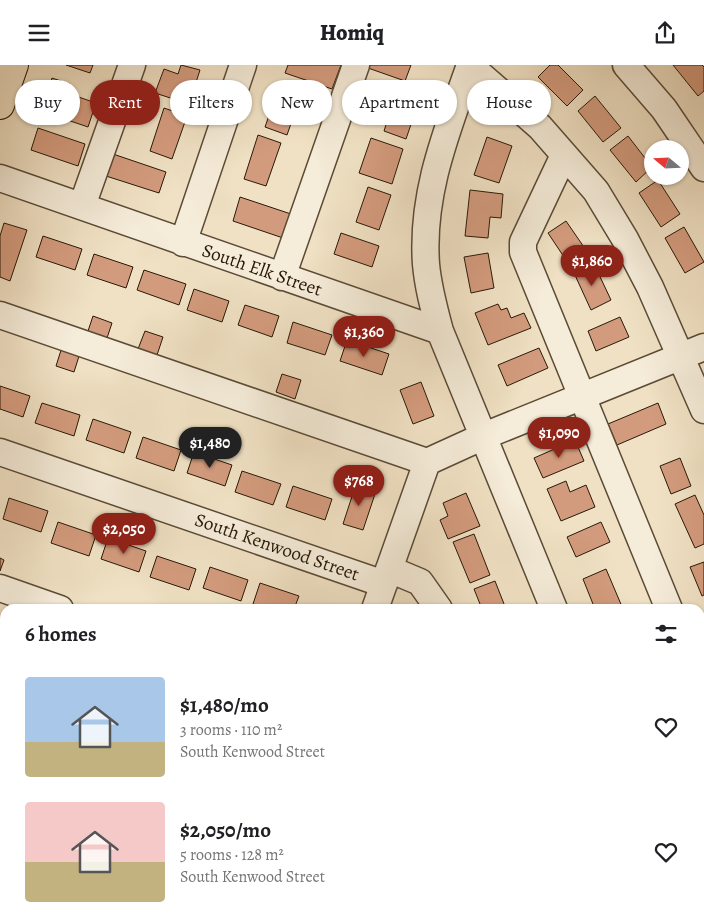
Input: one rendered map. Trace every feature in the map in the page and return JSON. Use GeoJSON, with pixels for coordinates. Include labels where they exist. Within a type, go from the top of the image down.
{"type":"FeatureCollection","features":[{"type":"Feature","properties":{"kind":"main road"},"geometry":{"type":"LineString","coordinates":[[0,105],[14,65]]}},
{"type":"Feature","properties":{"kind":"street"},"geometry":{"type":"LineString","coordinates":[[82,206],[132,65]]}},
{"type":"Feature","properties":{"kind":"street"},"geometry":{"type":"LineString","coordinates":[[183,243],[243,65]]}},
{"type":"Feature","properties":{"kind":"street"},"geometry":{"type":"LineString","coordinates":[[282,277],[356,65]]}},
{"type":"Feature","properties":{"kind":"street"},"geometry":{"type":"LineString","coordinates":[[552,604],[440,331],[428,285],[426,264],[427,208],[436,162],[470,65],[540,127],[596,191],[693,351],[704,410]]}},
{"type":"Feature","properties":{"kind":"street"},"geometry":{"type":"LineString","coordinates":[[626,65],[664,109],[704,168]]}},
{"type":"Feature","properties":{"kind":"street"},"geometry":{"type":"LineString","coordinates":[[564,155],[523,242],[523,252],[667,604]]}},
{"type":"Feature","properties":{"kind":"street","name":"South Elk Street"},"geometry":{"type":"LineString","coordinates":[[0,178],[440,331]]}},
{"type":"Feature","properties":{"kind":"street"},"geometry":{"type":"LineString","coordinates":[[0,315],[427,463],[484,436],[693,351]]}},
{"type":"Feature","properties":{"kind":"street","name":"South Kenwood Street"},"geometry":{"type":"LineString","coordinates":[[0,451],[386,577],[420,582],[435,604]]}},
{"type":"Feature","properties":{"kind":"street"},"geometry":{"type":"LineString","coordinates":[[377,604],[427,463]]}},
{"type":"Feature","properties":{"kind":"street"},"geometry":{"type":"LineString","coordinates":[[0,588],[46,604]]}},
{"type":"Feature","properties":{"kind":"building"},"geometry":{"type":"Polygon","coordinates":[[[66,65],[93,65],[90,73],[66,65]]]}},
{"type":"Feature","properties":{"kind":"building"},"geometry":{"type":"Polygon","coordinates":[[[181,65],[200,70],[197,80],[170,80],[170,98],[160,95],[160,80],[164,69],[178,74],[181,65]]]}},
{"type":"Feature","properties":{"kind":"building"},"geometry":{"type":"Polygon","coordinates":[[[288,65],[341,65],[332,89],[332,80],[306,80],[285,73],[288,65]]]}},
{"type":"Feature","properties":{"kind":"building"},"geometry":{"type":"Polygon","coordinates":[[[370,65],[411,65],[405,80],[368,68],[370,65]]]}},
{"type":"Feature","properties":{"kind":"building"},"geometry":{"type":"Polygon","coordinates":[[[550,65],[558,65],[583,90],[567,106],[551,90],[551,80],[541,80],[538,77],[550,65]]]}},
{"type":"Feature","properties":{"kind":"building"},"geometry":{"type":"Polygon","coordinates":[[[673,65],[702,65],[704,67],[704,91],[698,96],[673,65]]]}},
{"type":"Feature","properties":{"kind":"building"},"geometry":{"type":"Polygon","coordinates":[[[595,96],[621,128],[603,142],[578,111],[595,96]]]}},
{"type":"Feature","properties":{"kind":"building"},"geometry":{"type":"Polygon","coordinates":[[[80,97],[90,101],[90,121],[88,127],[80,124],[80,97]]]}},
{"type":"Feature","properties":{"kind":"building"},"geometry":{"type":"Polygon","coordinates":[[[164,108],[170,110],[170,125],[184,125],[172,159],[150,151],[164,108]]]}},
{"type":"Feature","properties":{"kind":"building"},"geometry":{"type":"Polygon","coordinates":[[[266,125],[290,125],[287,135],[265,127],[266,125]]]}},
{"type":"Feature","properties":{"kind":"building"},"geometry":{"type":"Polygon","coordinates":[[[386,125],[411,125],[406,139],[384,131],[386,125]]]}},
{"type":"Feature","properties":{"kind":"building"},"geometry":{"type":"Polygon","coordinates":[[[38,128],[85,144],[78,166],[31,150],[38,128]]]}},
{"type":"Feature","properties":{"kind":"building"},"geometry":{"type":"Polygon","coordinates":[[[258,135],[281,143],[266,186],[244,179],[258,135]]]}},
{"type":"Feature","properties":{"kind":"building"},"geometry":{"type":"Polygon","coordinates":[[[628,136],[644,157],[644,174],[636,182],[610,150],[628,136]]]}},
{"type":"Feature","properties":{"kind":"building"},"geometry":{"type":"Polygon","coordinates":[[[487,137],[512,146],[499,183],[474,175],[487,137]]]}},
{"type":"Feature","properties":{"kind":"building"},"geometry":{"type":"Polygon","coordinates":[[[371,138],[403,149],[392,184],[359,173],[371,138]]]}},
{"type":"Feature","properties":{"kind":"building"},"geometry":{"type":"Polygon","coordinates":[[[113,154],[166,172],[159,193],[106,176],[113,154]]]}},
{"type":"Feature","properties":{"kind":"building"},"geometry":{"type":"Polygon","coordinates":[[[651,185],[661,185],[680,214],[661,227],[639,193],[651,185]]]}},
{"type":"Feature","properties":{"kind":"building"},"geometry":{"type":"Polygon","coordinates":[[[368,187],[391,195],[379,230],[356,222],[368,187]]]}},
{"type":"Feature","properties":{"kind":"building"},"geometry":{"type":"Polygon","coordinates":[[[470,190],[503,194],[501,218],[490,217],[488,238],[465,236],[470,190]]]}},
{"type":"Feature","properties":{"kind":"building"},"geometry":{"type":"Polygon","coordinates":[[[240,197],[294,215],[286,239],[233,221],[240,197]]]}},
{"type":"Feature","properties":{"kind":"building"},"geometry":{"type":"Polygon","coordinates":[[[566,221],[588,253],[570,266],[548,233],[566,221]]]}},
{"type":"Feature","properties":{"kind":"building"},"geometry":{"type":"Polygon","coordinates":[[[4,223],[27,230],[10,281],[0,277],[0,236],[4,223]]]}},
{"type":"Feature","properties":{"kind":"building"},"geometry":{"type":"Polygon","coordinates":[[[684,227],[704,262],[685,273],[665,238],[684,227]]]}},
{"type":"Feature","properties":{"kind":"building"},"geometry":{"type":"Polygon","coordinates":[[[341,233],[379,246],[372,267],[334,254],[341,233]]]}},
{"type":"Feature","properties":{"kind":"building"},"geometry":{"type":"Polygon","coordinates":[[[43,236],[82,249],[75,270],[36,257],[43,236]]]}},
{"type":"Feature","properties":{"kind":"building"},"geometry":{"type":"Polygon","coordinates":[[[488,253],[494,288],[471,293],[464,257],[488,253]]]}},
{"type":"Feature","properties":{"kind":"building"},"geometry":{"type":"Polygon","coordinates":[[[94,254],[133,267],[126,288],[87,275],[94,254]]]}},
{"type":"Feature","properties":{"kind":"building"},"geometry":{"type":"Polygon","coordinates":[[[594,264],[611,300],[591,310],[574,273],[594,264]]]}},
{"type":"Feature","properties":{"kind":"building"},"geometry":{"type":"Polygon","coordinates":[[[144,270],[186,284],[179,305],[137,290],[144,270]]]}},
{"type":"Feature","properties":{"kind":"building"},"geometry":{"type":"Polygon","coordinates":[[[194,289],[229,301],[222,322],[187,310],[194,289]]]}},
{"type":"Feature","properties":{"kind":"building"},"geometry":{"type":"Polygon","coordinates":[[[498,304],[501,310],[507,308],[511,318],[524,313],[531,328],[488,345],[475,313],[498,304]]]}},
{"type":"Feature","properties":{"kind":"building"},"geometry":{"type":"Polygon","coordinates":[[[245,305],[279,316],[272,337],[238,325],[245,305]]]}},
{"type":"Feature","properties":{"kind":"building"},"geometry":{"type":"Polygon","coordinates":[[[93,316],[112,323],[106,341],[87,334],[93,316]]]}},
{"type":"Feature","properties":{"kind":"building"},"geometry":{"type":"Polygon","coordinates":[[[620,317],[629,337],[596,351],[588,331],[620,317]]]}},
{"type":"Feature","properties":{"kind":"building"},"geometry":{"type":"Polygon","coordinates":[[[293,322],[332,335],[325,355],[287,343],[293,322]]]}},
{"type":"Feature","properties":{"kind":"building"},"geometry":{"type":"Polygon","coordinates":[[[145,331],[163,337],[157,355],[138,349],[145,331]]]}},
{"type":"Feature","properties":{"kind":"building"},"geometry":{"type":"Polygon","coordinates":[[[347,340],[389,354],[382,375],[340,361],[347,340]]]}},
{"type":"Feature","properties":{"kind":"building"},"geometry":{"type":"Polygon","coordinates":[[[62,347],[80,353],[74,372],[56,366],[62,347]]]}},
{"type":"Feature","properties":{"kind":"building"},"geometry":{"type":"Polygon","coordinates":[[[539,348],[548,368],[507,386],[498,365],[539,348]]]}},
{"type":"Feature","properties":{"kind":"building"},"geometry":{"type":"Polygon","coordinates":[[[282,374],[301,380],[295,399],[276,392],[282,374]]]}},
{"type":"Feature","properties":{"kind":"building"},"geometry":{"type":"Polygon","coordinates":[[[421,382],[434,416],[413,424],[400,390],[421,382]]]}},
{"type":"Feature","properties":{"kind":"building"},"geometry":{"type":"Polygon","coordinates":[[[0,386],[30,396],[23,417],[0,409],[0,386]]]}},
{"type":"Feature","properties":{"kind":"building"},"geometry":{"type":"Polygon","coordinates":[[[42,403],[80,415],[74,436],[35,423],[42,403]]]}},
{"type":"Feature","properties":{"kind":"building"},"geometry":{"type":"Polygon","coordinates":[[[658,403],[666,424],[617,445],[608,424],[658,403]]]}},
{"type":"Feature","properties":{"kind":"building"},"geometry":{"type":"Polygon","coordinates":[[[93,419],[131,432],[124,453],[86,440],[93,419]]]}},
{"type":"Feature","properties":{"kind":"building"},"geometry":{"type":"Polygon","coordinates":[[[143,437],[181,450],[174,471],[136,458],[143,437]]]}},
{"type":"Feature","properties":{"kind":"building"},"geometry":{"type":"Polygon","coordinates":[[[575,440],[584,461],[543,478],[534,458],[575,440]]]}},
{"type":"Feature","properties":{"kind":"building"},"geometry":{"type":"Polygon","coordinates":[[[194,452],[232,465],[225,486],[187,473],[194,452]]]}},
{"type":"Feature","properties":{"kind":"building"},"geometry":{"type":"Polygon","coordinates":[[[680,458],[691,486],[671,494],[660,466],[680,458]]]}},
{"type":"Feature","properties":{"kind":"building"},"geometry":{"type":"Polygon","coordinates":[[[242,471],[281,484],[273,505],[235,492],[242,471]]]}},
{"type":"Feature","properties":{"kind":"building"},"geometry":{"type":"Polygon","coordinates":[[[566,481],[570,492],[586,485],[595,507],[561,521],[547,489],[566,481]]]}},
{"type":"Feature","properties":{"kind":"building"},"geometry":{"type":"Polygon","coordinates":[[[356,484],[376,491],[363,530],[343,524],[356,484]]]}},
{"type":"Feature","properties":{"kind":"building"},"geometry":{"type":"Polygon","coordinates":[[[293,486],[332,499],[325,520],[286,507],[293,486]]]}},
{"type":"Feature","properties":{"kind":"building"},"geometry":{"type":"Polygon","coordinates":[[[466,493],[480,526],[448,539],[440,520],[448,516],[443,503],[466,493]]]}},
{"type":"Feature","properties":{"kind":"building"},"geometry":{"type":"Polygon","coordinates":[[[695,495],[704,515],[704,544],[695,548],[675,504],[695,495]]]}},
{"type":"Feature","properties":{"kind":"building"},"geometry":{"type":"Polygon","coordinates":[[[9,498],[48,511],[41,532],[3,519],[9,498]]]}},
{"type":"Feature","properties":{"kind":"building"},"geometry":{"type":"Polygon","coordinates":[[[58,522],[96,535],[89,556],[51,543],[58,522]]]}},
{"type":"Feature","properties":{"kind":"building"},"geometry":{"type":"Polygon","coordinates":[[[601,522],[610,542],[576,557],[567,537],[601,522]]]}},
{"type":"Feature","properties":{"kind":"building"},"geometry":{"type":"Polygon","coordinates":[[[474,534],[490,575],[470,583],[453,542],[474,534]]]}},
{"type":"Feature","properties":{"kind":"building"},"geometry":{"type":"Polygon","coordinates":[[[108,538],[146,551],[139,572],[101,559],[108,538]]]}},
{"type":"Feature","properties":{"kind":"building"},"geometry":{"type":"Polygon","coordinates":[[[157,556],[196,569],[189,590],[150,577],[157,556]]]}},
{"type":"Feature","properties":{"kind":"building"},"geometry":{"type":"Polygon","coordinates":[[[0,558],[4,560],[0,571],[0,558]]]}},
{"type":"Feature","properties":{"kind":"building"},"geometry":{"type":"Polygon","coordinates":[[[704,562],[704,595],[702,596],[690,567],[704,562]]]}},
{"type":"Feature","properties":{"kind":"building"},"geometry":{"type":"Polygon","coordinates":[[[210,567],[248,580],[241,601],[203,588],[210,567]]]}},
{"type":"Feature","properties":{"kind":"building"},"geometry":{"type":"Polygon","coordinates":[[[606,569],[621,604],[593,604],[583,579],[606,569]]]}},
{"type":"Feature","properties":{"kind":"building"},"geometry":{"type":"Polygon","coordinates":[[[495,581],[504,604],[480,604],[474,589],[495,581]]]}},
{"type":"Feature","properties":{"kind":"building"},"geometry":{"type":"Polygon","coordinates":[[[260,583],[299,596],[296,604],[253,604],[260,583]]]}}]}
